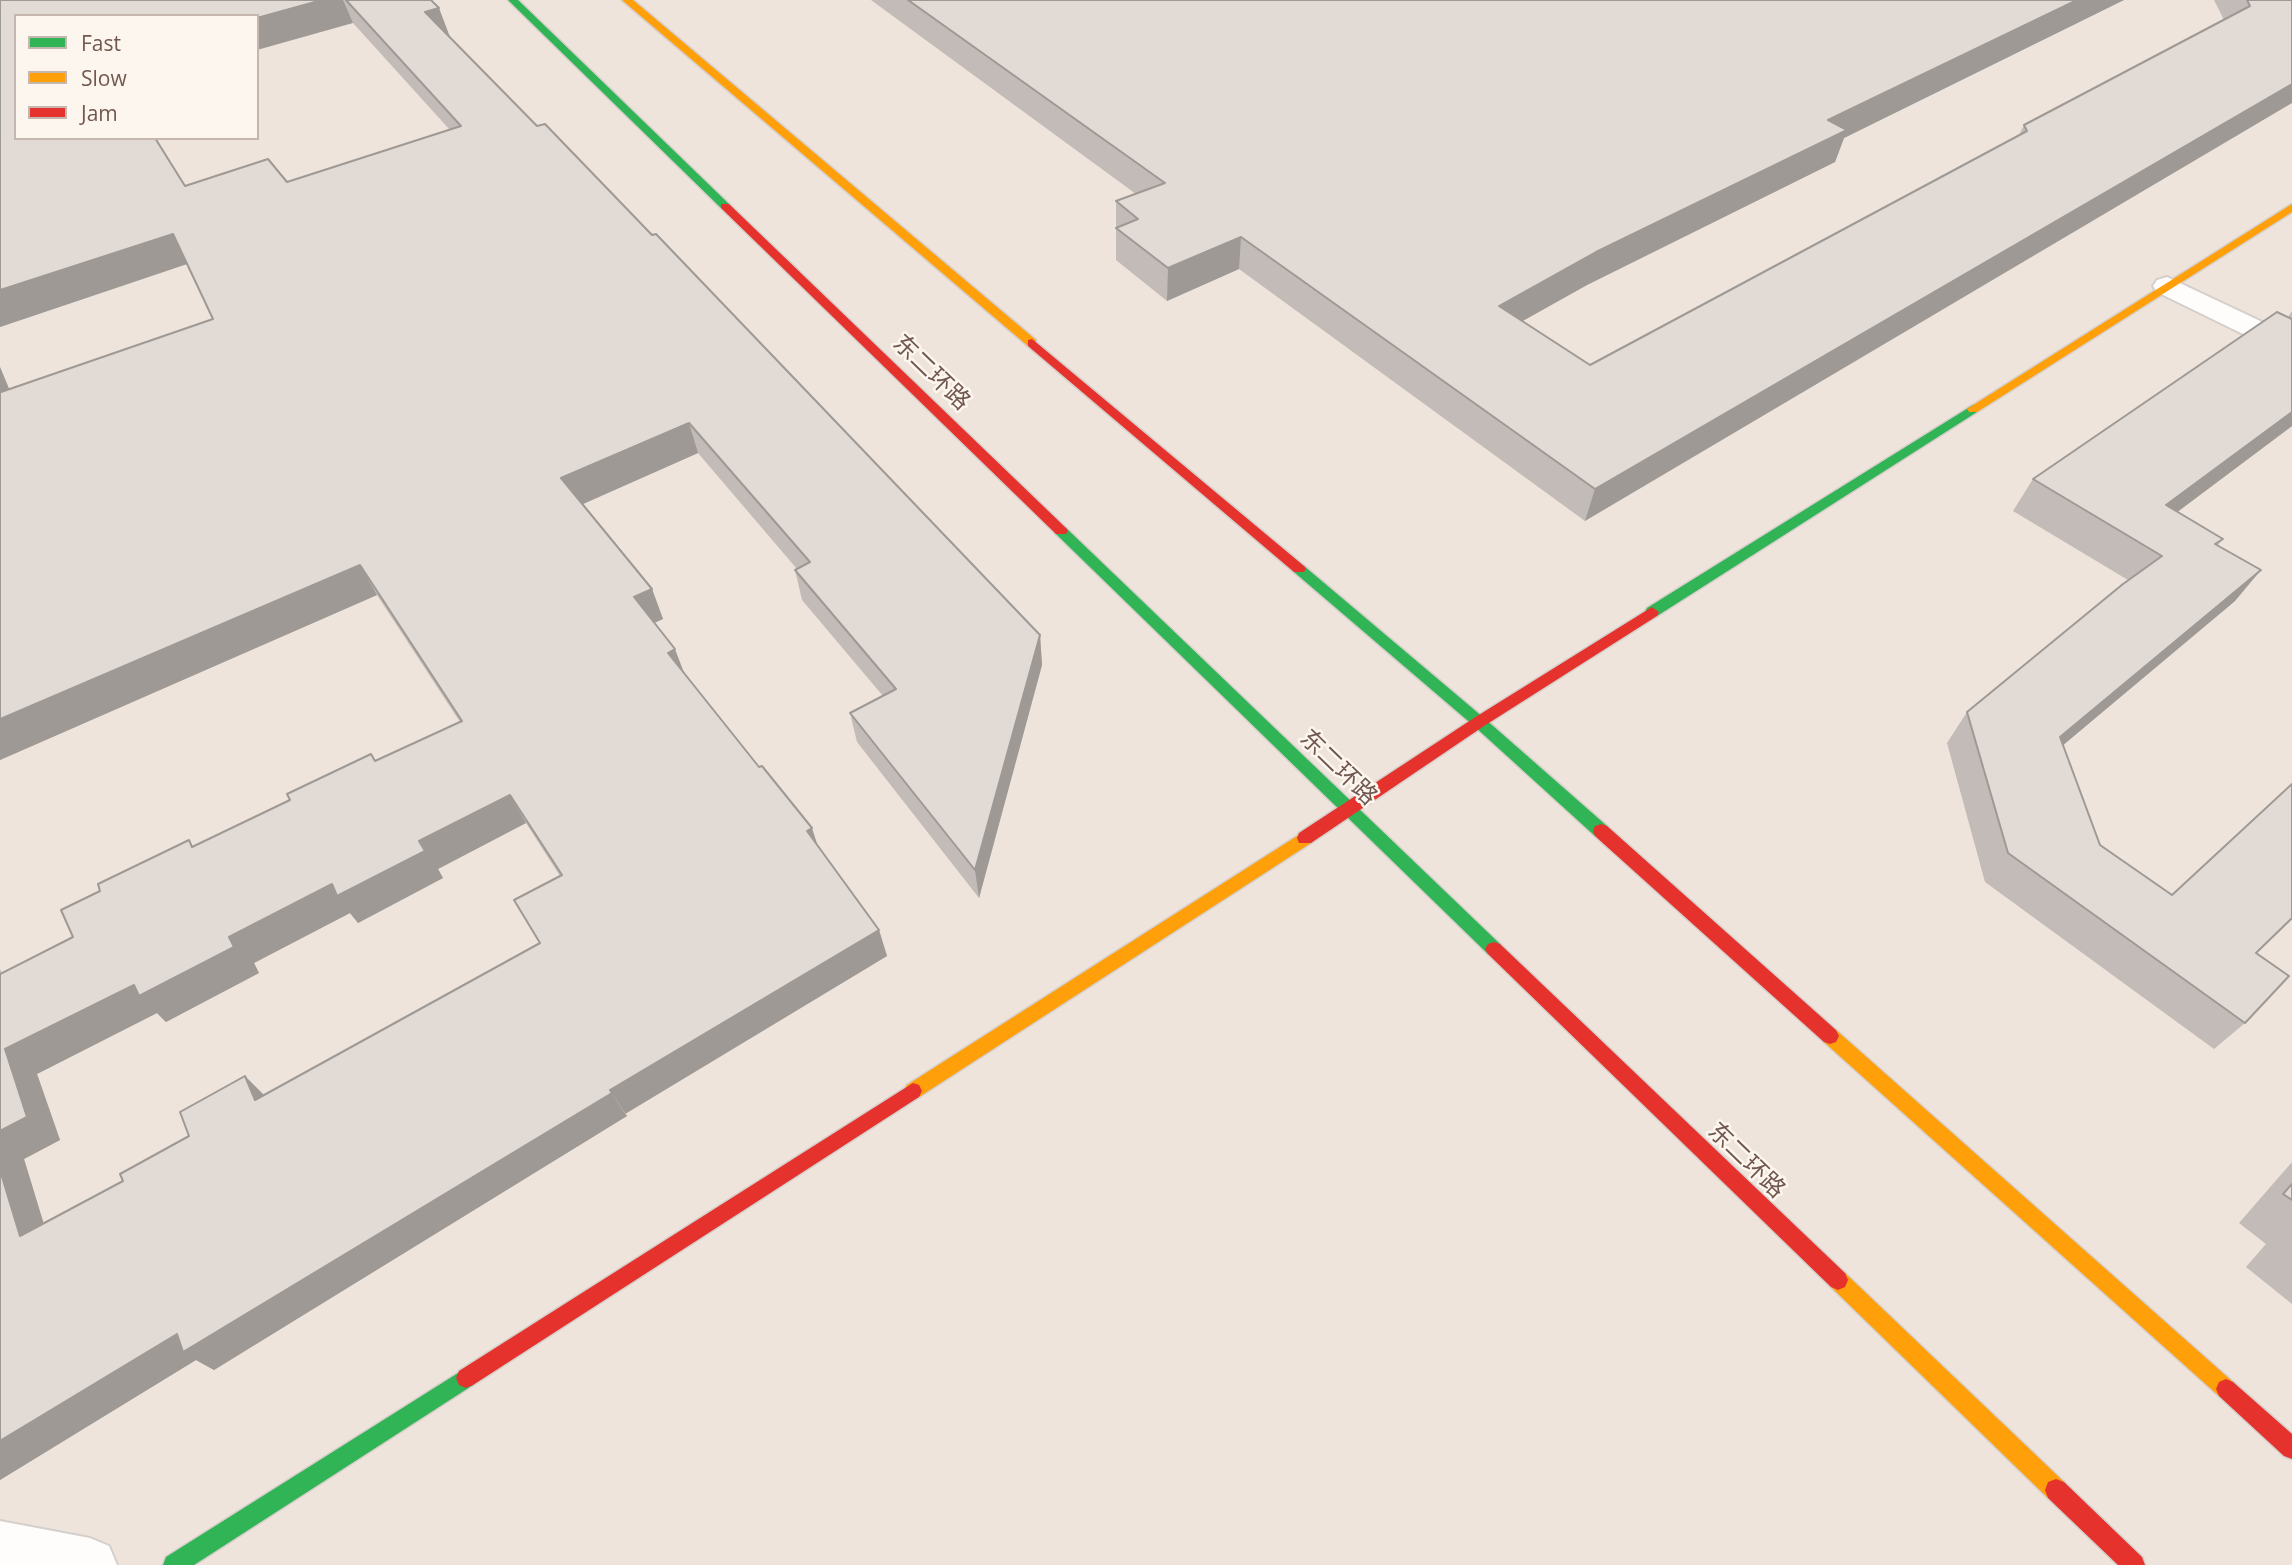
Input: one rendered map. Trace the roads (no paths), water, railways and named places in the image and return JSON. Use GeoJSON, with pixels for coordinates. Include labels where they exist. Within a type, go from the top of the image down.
{"type":"FeatureCollection","features":[{"type":"Feature","properties":{"kind":"main road","name":"东二环路"},"geometry":{"type":"LineString","coordinates":[[513,0],[2134,1565]]}},
{"type":"Feature","properties":{"kind":"main road"},"geometry":{"type":"LineString","coordinates":[[626,0],[1479,722],[2292,1448]]}},
{"type":"Feature","properties":{"kind":"main road"},"geometry":{"type":"LineString","coordinates":[[174,1565],[1265,865],[1479,722],[2292,207]]}},
{"type":"Feature","properties":{"kind":"street"},"geometry":{"type":"LineString","coordinates":[[2167,286],[2292,347]]}},
{"type":"Feature","properties":{"kind":"street"},"geometry":{"type":"LineString","coordinates":[[0,1548],[90,1565]]}}]}
